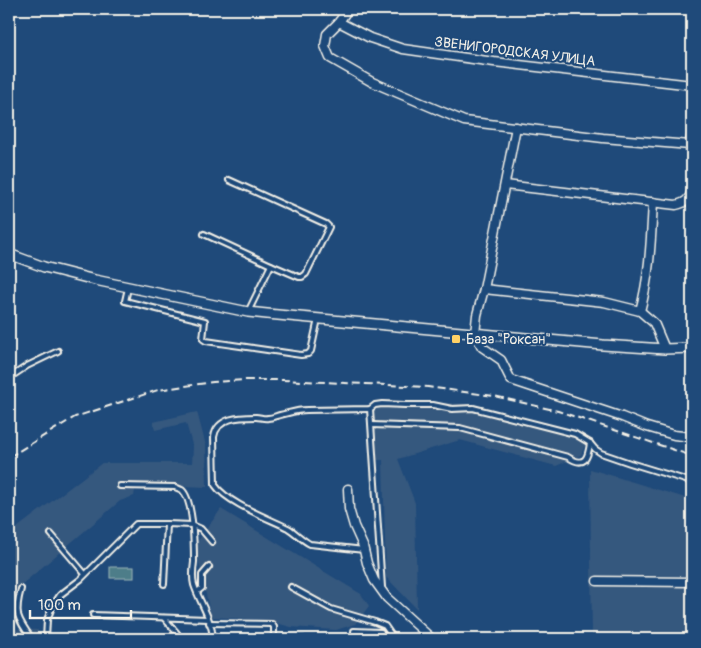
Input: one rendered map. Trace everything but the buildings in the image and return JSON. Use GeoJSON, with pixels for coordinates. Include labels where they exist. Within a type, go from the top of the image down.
{"type":"FeatureCollection","features":[{"type":"Feature","properties":{"kind":"street"},"geometry":{"type":"LineString","coordinates":[[348,9],[327,34],[325,46],[330,58],[372,82],[464,121],[603,138],[690,145]]}},
{"type":"Feature","properties":{"kind":"street","name":"ЗВЕНИГОРОДСКАЯ УЛИЦА"},"geometry":{"type":"LineString","coordinates":[[339,22],[370,38],[403,50],[692,85]]}},
{"type":"Feature","properties":{"kind":"street"},"geometry":{"type":"LineString","coordinates":[[516,127],[484,289],[477,314],[475,334],[482,347],[501,360],[512,380],[647,427],[674,435],[692,437]]}},
{"type":"Feature","properties":{"kind":"street"},"geometry":{"type":"LineString","coordinates":[[692,132],[690,145],[692,155]]}},
{"type":"Feature","properties":{"kind":"street"},"geometry":{"type":"LineString","coordinates":[[505,185],[676,205],[684,204],[690,199],[692,191]]}},
{"type":"Feature","properties":{"kind":"street"},"geometry":{"type":"LineString","coordinates":[[640,311],[646,290],[653,202]]}},
{"type":"Feature","properties":{"kind":"street"},"geometry":{"type":"LineString","coordinates":[[9,254],[44,267],[248,312],[603,345],[665,349],[692,348]]}},
{"type":"Feature","properties":{"kind":"street"},"geometry":{"type":"LineString","coordinates":[[484,289],[604,302],[640,311],[654,323],[665,349]]}},
{"type":"Feature","properties":{"kind":"street"},"geometry":{"type":"LineString","coordinates":[[348,489],[349,509],[374,580],[382,592],[432,639]]}},
{"type":"Feature","properties":{"kind":"street"},"geometry":{"type":"LineString","coordinates":[[597,581],[692,582]]}},
{"type":"Feature","properties":{"kind":"lane"},"geometry":{"type":"LineString","coordinates":[[204,234],[302,277],[306,274],[329,227],[229,180]]}},
{"type":"Feature","properties":{"kind":"lane"},"geometry":{"type":"LineString","coordinates":[[248,312],[271,265]]}},
{"type":"Feature","properties":{"kind":"lane"},"geometry":{"type":"LineString","coordinates":[[128,287],[125,301],[205,320],[203,339],[206,341],[301,355],[308,354],[318,319]]}},
{"type":"Feature","properties":{"kind":"lane"},"geometry":{"type":"LineString","coordinates":[[9,378],[27,366],[58,351]]}},
{"type":"Feature","properties":{"kind":"lane"},"geometry":{"type":"LineString","coordinates":[[364,550],[310,544],[290,529],[232,501],[215,485],[214,437],[217,427],[233,418],[269,418],[296,410],[370,409],[375,405],[382,404],[405,406],[433,405],[452,409],[473,408],[575,434],[590,443],[601,453],[692,482]]}},
{"type":"Feature","properties":{"kind":"lane"},"geometry":{"type":"LineString","coordinates":[[370,409],[382,592]]}},
{"type":"Feature","properties":{"kind":"lane"},"geometry":{"type":"LineString","coordinates":[[372,425],[460,428],[568,457],[575,462],[585,460],[590,443]]}},
{"type":"Feature","properties":{"kind":"lane"},"geometry":{"type":"LineString","coordinates":[[120,486],[175,487],[181,489],[186,496],[189,503],[192,525],[194,584],[209,621],[213,639]]}},
{"type":"Feature","properties":{"kind":"lane"},"geometry":{"type":"LineString","coordinates":[[46,639],[47,620],[52,606],[60,595],[81,579],[136,524],[192,525],[201,529],[212,542]]}},
{"type":"Feature","properties":{"kind":"lane"},"geometry":{"type":"LineString","coordinates":[[164,584],[167,524]]}},
{"type":"Feature","properties":{"kind":"lane"},"geometry":{"type":"LineString","coordinates":[[51,534],[85,574]]}},
{"type":"Feature","properties":{"kind":"lane"},"geometry":{"type":"LineString","coordinates":[[197,592],[202,588],[202,575],[209,567]]}},
{"type":"Feature","properties":{"kind":"lane"},"geometry":{"type":"LineString","coordinates":[[291,587],[331,610],[385,626],[394,639]]}},
{"type":"Feature","properties":{"kind":"lane"},"geometry":{"type":"LineString","coordinates":[[21,589],[16,612],[32,639]]}},
{"type":"Feature","properties":{"kind":"lane"},"geometry":{"type":"LineString","coordinates":[[93,615],[272,624],[274,627],[274,639]]}},
{"type":"Feature","properties":{"kind":"lane"},"geometry":{"type":"LineString","coordinates":[[164,618],[180,639]]}},
{"type":"Feature","properties":{"kind":"lane"},"geometry":{"type":"LineString","coordinates":[[354,639],[354,631],[381,632],[381,639]]}},
{"type":"Feature","properties":{"kind":"shaded area"},"geometry":{"type":"Polygon","coordinates":[[[373,401],[468,404],[588,437],[581,455],[556,466],[460,440],[398,459],[415,503],[417,609],[386,577],[383,460],[375,460],[373,401]]]}},
{"type":"Feature","properties":{"kind":"shaded area"},"geometry":{"type":"Polygon","coordinates":[[[197,412],[206,446],[207,487],[136,484],[134,496],[120,501],[13,592],[9,606],[9,534],[102,463],[192,463],[193,448],[186,423],[155,430],[153,422],[197,412]]]}},
{"type":"Feature","properties":{"kind":"shaded area"},"geometry":{"type":"Polygon","coordinates":[[[590,469],[692,500],[692,639],[592,639],[590,469]]]}},
{"type":"Feature","properties":{"kind":"shaded area"},"geometry":{"type":"Polygon","coordinates":[[[221,509],[361,594],[369,606],[355,624],[336,630],[291,627],[265,620],[211,617],[195,545],[221,509]]]}},
{"type":"Feature","properties":{"kind":"shaded area"},"geometry":{"type":"Polygon","coordinates":[[[9,629],[38,630],[38,639],[9,639],[9,629]]]}},
{"type":"Feature","properties":{"kind":"green space"},"geometry":{"type":"Polygon","coordinates":[[[110,567],[134,567],[134,578],[110,578],[110,567]]]}},
{"type":"Feature","properties":{"kind":"green space"},"geometry":{"type":"Polygon","coordinates":[[[282,634],[305,636],[305,639],[281,639],[282,634]]]}},
{"type":"Feature","properties":{"kind":"railway"},"geometry":{"type":"LineString","coordinates":[[9,457],[75,417],[158,390],[213,382],[245,380],[428,387],[494,396],[558,411],[692,456]]}},
{"type":"Feature","properties":{"kind":"place","name":"База \"Роксан\""},"geometry":{"type":"Point","coordinates":[456,339]}}]}
